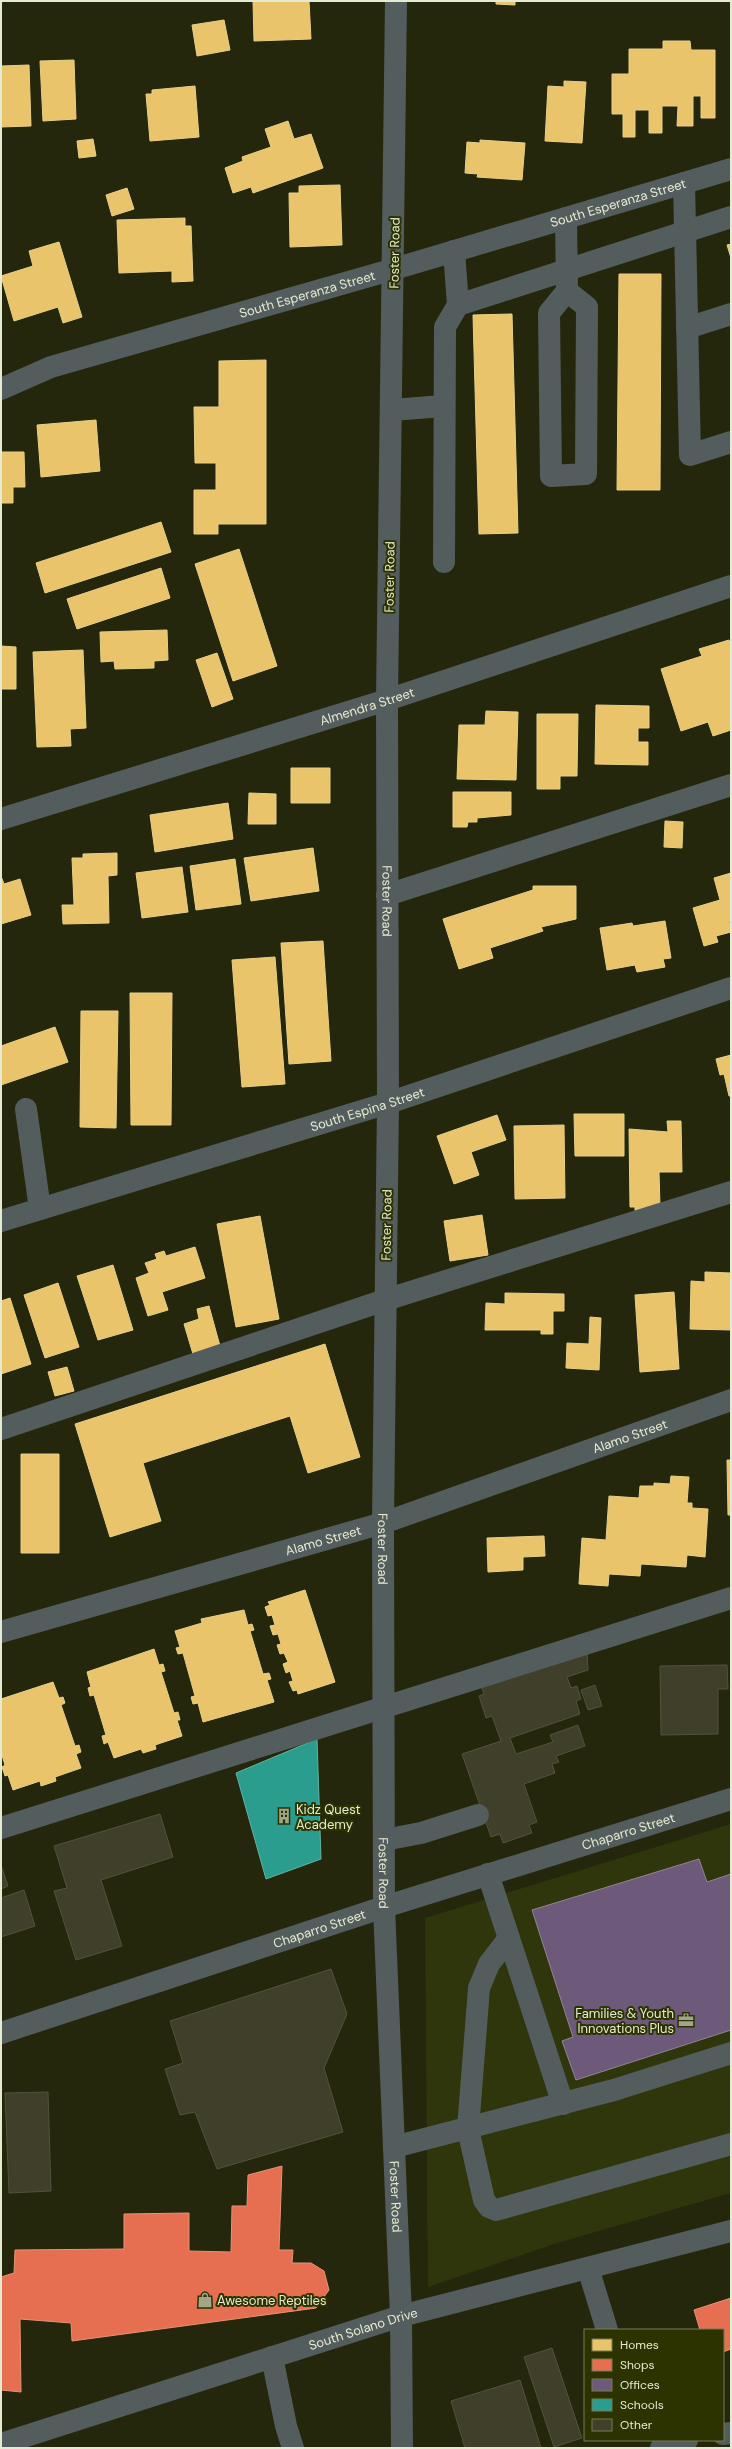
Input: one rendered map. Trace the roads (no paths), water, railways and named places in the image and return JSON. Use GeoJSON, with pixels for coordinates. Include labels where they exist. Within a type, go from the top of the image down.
{"type":"FeatureCollection","features":[{"type":"Feature","properties":{"kind":"street","name":"Foster Road"},"geometry":{"type":"LineString","coordinates":[[396,1],[394,269],[387,700],[388,1102],[383,1523],[383,1707],[384,1907],[401,2316],[402,2448]]}},
{"type":"Feature","properties":{"kind":"street","name":"South Esperanza Street"},"geometry":{"type":"LineString","coordinates":[[1,389],[51,366],[394,269],[731,169]]}},
{"type":"Feature","properties":{"kind":"street"},"geometry":{"type":"LineString","coordinates":[[684,183],[690,455],[731,442]]}},
{"type":"Feature","properties":{"kind":"street"},"geometry":{"type":"LineString","coordinates":[[458,305],[567,281],[685,232],[731,217]]}},
{"type":"Feature","properties":{"kind":"street"},"geometry":{"type":"LineString","coordinates":[[566,218],[567,281],[549,313],[551,476],[586,474],[587,307],[567,281]]}},
{"type":"Feature","properties":{"kind":"street"},"geometry":{"type":"LineString","coordinates":[[444,562],[443,406],[445,327],[458,305],[454,251]]}},
{"type":"Feature","properties":{"kind":"street"},"geometry":{"type":"LineString","coordinates":[[687,328],[731,314]]}},
{"type":"Feature","properties":{"kind":"street"},"geometry":{"type":"LineString","coordinates":[[392,410],[443,406]]}},
{"type":"Feature","properties":{"kind":"street","name":"Almendra Street"},"geometry":{"type":"LineString","coordinates":[[1,819],[387,700],[731,586]]}},
{"type":"Feature","properties":{"kind":"street"},"geometry":{"type":"LineString","coordinates":[[387,895],[731,785]]}},
{"type":"Feature","properties":{"kind":"street","name":"South Espina Street"},"geometry":{"type":"LineString","coordinates":[[1,1221],[388,1102],[731,988]]}},
{"type":"Feature","properties":{"kind":"street"},"geometry":{"type":"LineString","coordinates":[[26,1109],[40,1209]]}},
{"type":"Feature","properties":{"kind":"street"},"geometry":{"type":"LineString","coordinates":[[1,1429],[385,1300],[731,1192]]}},
{"type":"Feature","properties":{"kind":"street","name":"Alamo Street"},"geometry":{"type":"LineString","coordinates":[[1,1632],[383,1523],[731,1400]]}},
{"type":"Feature","properties":{"kind":"street"},"geometry":{"type":"LineString","coordinates":[[1,1828],[731,1598]]}},
{"type":"Feature","properties":{"kind":"street","name":"Chaparro Street"},"geometry":{"type":"LineString","coordinates":[[1,2033],[384,1907],[731,1799]]}},
{"type":"Feature","properties":{"kind":"street"},"geometry":{"type":"LineString","coordinates":[[384,1840],[421,1833],[478,1815]]}},
{"type":"Feature","properties":{"kind":"street"},"geometry":{"type":"LineString","coordinates":[[488,1874],[563,2104]]}},
{"type":"Feature","properties":{"kind":"street"},"geometry":{"type":"LineString","coordinates":[[509,1938],[489,1964],[479,1988],[468,2129],[484,2200],[489,2208],[496,2210],[731,2144]]}},
{"type":"Feature","properties":{"kind":"street"},"geometry":{"type":"LineString","coordinates":[[394,2148],[563,2104],[731,2053]]}},
{"type":"Feature","properties":{"kind":"street","name":"South Solano Drive"},"geometry":{"type":"LineString","coordinates":[[1,2444],[43,2440],[272,2357],[401,2316],[731,2231]]}},
{"type":"Feature","properties":{"kind":"street"},"geometry":{"type":"LineString","coordinates":[[588,2268],[607,2329]]}},
{"type":"Feature","properties":{"kind":"street"},"geometry":{"type":"LineString","coordinates":[[272,2357],[286,2426],[293,2448]]}},
{"type":"Feature","properties":{"kind":"street"},"geometry":{"type":"LineString","coordinates":[[662,2448],[684,2441]]}},
{"type":"Feature","properties":{"kind":"place","name":"Kidz Quest Academy"},"geometry":{"type":"Point","coordinates":[284,1816]}},
{"type":"Feature","properties":{"kind":"place","name":"Families & Youth Innovations Plus"},"geometry":{"type":"Point","coordinates":[686,2020]}},
{"type":"Feature","properties":{"kind":"place","name":"Awesome Reptiles"},"geometry":{"type":"Point","coordinates":[205,2300]}}]}
